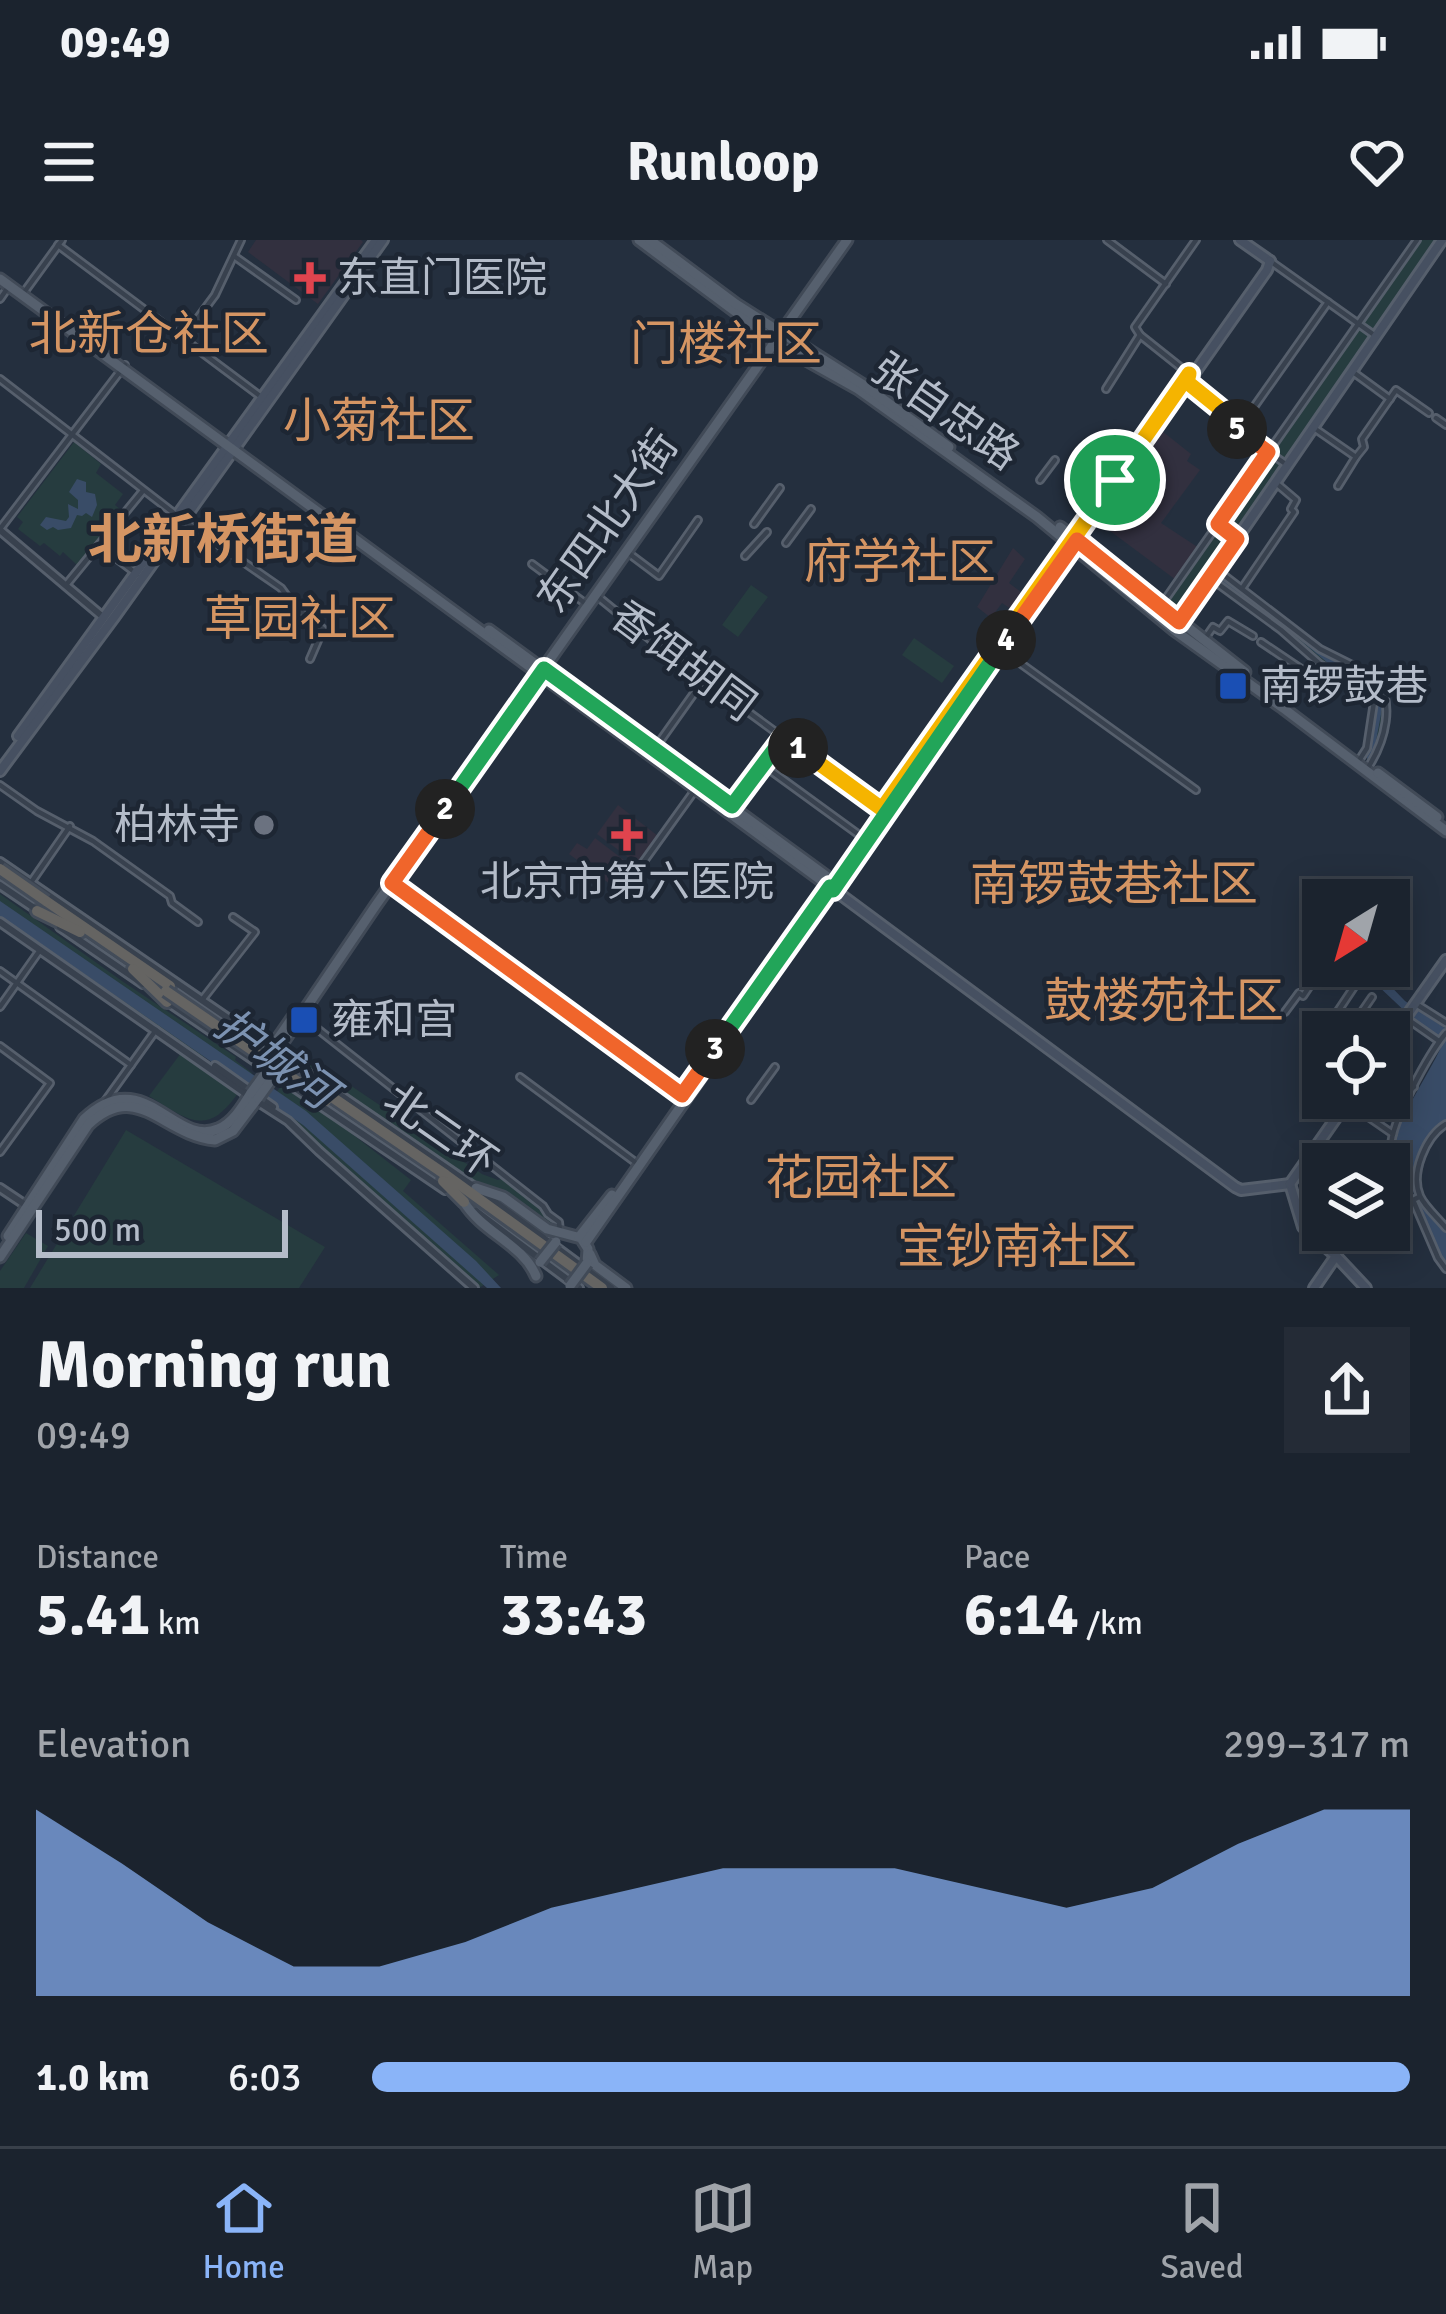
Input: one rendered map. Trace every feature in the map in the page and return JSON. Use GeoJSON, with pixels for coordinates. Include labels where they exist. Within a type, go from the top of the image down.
{"type":"FeatureCollection","features":[{"type":"Feature","properties":{"kind":"highway","name":"北二环"},"geometry":{"type":"LineString","coordinates":[[1,876],[607,1288]]}},
{"type":"Feature","properties":{"kind":"highway","name":"北二环"},"geometry":{"type":"LineString","coordinates":[[42,906],[98,936],[139,969]]}},
{"type":"Feature","properties":{"kind":"highway"},"geometry":{"type":"LineString","coordinates":[[68,909],[98,936]]}},
{"type":"Feature","properties":{"kind":"highway","name":"北二环"},"geometry":{"type":"LineString","coordinates":[[325,1096],[406,1148],[591,1288]]}},
{"type":"Feature","properties":{"kind":"highway"},"geometry":{"type":"LineString","coordinates":[[378,1121],[406,1148]]}},
{"type":"Feature","properties":{"kind":"highway"},"geometry":{"type":"LineString","coordinates":[[445,1178],[476,1188]]}},
{"type":"Feature","properties":{"kind":"highway"},"geometry":{"type":"LineString","coordinates":[[445,1178],[464,1202]]}},
{"type":"Feature","properties":{"kind":"main road"},"geometry":{"type":"LineString","coordinates":[[232,446],[262,398],[380,240]]}},
{"type":"Feature","properties":{"kind":"main road"},"geometry":{"type":"LineString","coordinates":[[0,766],[380,240]]}},
{"type":"Feature","properties":{"kind":"main road"},"geometry":{"type":"LineString","coordinates":[[639,240],[777,337]]}},
{"type":"Feature","properties":{"kind":"main road"},"geometry":{"type":"LineString","coordinates":[[650,240],[777,337]]}},
{"type":"Feature","properties":{"kind":"main road","name":"东四北大街"},"geometry":{"type":"LineString","coordinates":[[326,978],[847,240]]}},
{"type":"Feature","properties":{"kind":"main road"},"geometry":{"type":"LineString","coordinates":[[584,1243],[1270,261],[1240,240]]}},
{"type":"Feature","properties":{"kind":"main road"},"geometry":{"type":"LineString","coordinates":[[1176,626],[1442,240]]}},
{"type":"Feature","properties":{"kind":"main road"},"geometry":{"type":"LineString","coordinates":[[3,279],[123,367]]}},
{"type":"Feature","properties":{"kind":"main road"},"geometry":{"type":"LineString","coordinates":[[3,279],[652,752],[1234,1187],[1290,1184],[1335,1119]]}},
{"type":"Feature","properties":{"kind":"main road","name":"张自忠路"},"geometry":{"type":"LineString","coordinates":[[777,337],[862,383],[1072,542]]}},
{"type":"Feature","properties":{"kind":"main road"},"geometry":{"type":"LineString","coordinates":[[108,621],[180,518]]}},
{"type":"Feature","properties":{"kind":"main road"},"geometry":{"type":"LineString","coordinates":[[1072,542],[1160,607],[1176,626],[1203,640],[1446,827]]}},
{"type":"Feature","properties":{"kind":"main road"},"geometry":{"type":"LineString","coordinates":[[1072,542],[1283,708],[1446,827]]}},
{"type":"Feature","properties":{"kind":"main road"},"geometry":{"type":"LineString","coordinates":[[652,752],[695,790],[729,809]]}},
{"type":"Feature","properties":{"kind":"main road"},"geometry":{"type":"LineString","coordinates":[[832,886],[884,810]]}},
{"type":"Feature","properties":{"kind":"main road"},"geometry":{"type":"LineString","coordinates":[[1410,1012],[1446,960]]}},
{"type":"Feature","properties":{"kind":"main road"},"geometry":{"type":"LineString","coordinates":[[274,1049],[326,978]]}},
{"type":"Feature","properties":{"kind":"main road"},"geometry":{"type":"LineString","coordinates":[[29,1208],[88,1125],[107,1111],[121,1106],[146,1110],[182,1133],[215,1140],[233,1131],[268,1074],[274,1049],[314,987],[326,978]]}},
{"type":"Feature","properties":{"kind":"main road"},"geometry":{"type":"LineString","coordinates":[[0,1252],[85,1119],[101,1106],[112,1101],[144,1102],[189,1129],[206,1132],[228,1123],[254,1097]]}},
{"type":"Feature","properties":{"kind":"main road"},"geometry":{"type":"LineString","coordinates":[[572,1287],[587,1263],[584,1243],[635,1162],[684,1097]]}},
{"type":"Feature","properties":{"kind":"main road"},"geometry":{"type":"LineString","coordinates":[[1290,1184],[1303,1227],[1366,1288]]}},
{"type":"Feature","properties":{"kind":"main road"},"geometry":{"type":"LineString","coordinates":[[476,1188],[502,1197],[560,1236],[584,1243],[596,1265],[626,1288]]}},
{"type":"Feature","properties":{"kind":"main road"},"geometry":{"type":"LineString","coordinates":[[464,1202],[482,1226],[528,1260],[535,1281]]}},
{"type":"Feature","properties":{"kind":"main road"},"geometry":{"type":"LineString","coordinates":[[535,1281],[540,1262],[560,1236]]}},
{"type":"Feature","properties":{"kind":"main road"},"geometry":{"type":"LineString","coordinates":[[1314,1288],[1336,1256]]}},
{"type":"Feature","properties":{"kind":"street"},"geometry":{"type":"LineString","coordinates":[[184,337],[215,295],[241,240]]}},
{"type":"Feature","properties":{"kind":"street"},"geometry":{"type":"LineString","coordinates":[[1107,240],[1166,284]]}},
{"type":"Feature","properties":{"kind":"street"},"geometry":{"type":"LineString","coordinates":[[1195,240],[1135,327],[1242,424],[1328,302]]}},
{"type":"Feature","properties":{"kind":"street"},"geometry":{"type":"LineString","coordinates":[[1160,607],[1418,240]]}},
{"type":"Feature","properties":{"kind":"street"},"geometry":{"type":"LineString","coordinates":[[25,291],[60,243],[262,398]]}},
{"type":"Feature","properties":{"kind":"street"},"geometry":{"type":"LineString","coordinates":[[234,256],[296,300]]}},
{"type":"Feature","properties":{"kind":"street"},"geometry":{"type":"LineString","coordinates":[[1270,261],[1377,337]]}},
{"type":"Feature","properties":{"kind":"street"},"geometry":{"type":"LineString","coordinates":[[0,298],[3,279]]}},
{"type":"Feature","properties":{"kind":"street"},"geometry":{"type":"LineString","coordinates":[[1106,389],[1140,335]]}},
{"type":"Feature","properties":{"kind":"street"},"geometry":{"type":"LineString","coordinates":[[108,621],[0,529],[123,367]]}},
{"type":"Feature","properties":{"kind":"street"},"geometry":{"type":"LineString","coordinates":[[1353,372],[1390,399]]}},
{"type":"Feature","properties":{"kind":"street"},"geometry":{"type":"LineString","coordinates":[[0,379],[180,518],[281,588],[294,606],[323,629],[310,659]]}},
{"type":"Feature","properties":{"kind":"street"},"geometry":{"type":"LineString","coordinates":[[1338,486],[1364,447],[1362,439],[1396,390],[1429,413]]}},
{"type":"Feature","properties":{"kind":"street"},"geometry":{"type":"LineString","coordinates":[[1229,416],[1235,428],[1288,466]]}},
{"type":"Feature","properties":{"kind":"street"},"geometry":{"type":"LineString","coordinates":[[1436,418],[1446,425]]}},
{"type":"Feature","properties":{"kind":"street"},"geometry":{"type":"LineString","coordinates":[[1314,428],[1356,458]]}},
{"type":"Feature","properties":{"kind":"street"},"geometry":{"type":"LineString","coordinates":[[1040,480],[1055,460]]}},
{"type":"Feature","properties":{"kind":"street"},"geometry":{"type":"LineString","coordinates":[[1243,588],[1294,512],[1296,500],[1276,483]]}},
{"type":"Feature","properties":{"kind":"street"},"geometry":{"type":"LineString","coordinates":[[754,524],[780,488]]}},
{"type":"Feature","properties":{"kind":"street"},"geometry":{"type":"LineString","coordinates":[[66,586],[143,490]]}},
{"type":"Feature","properties":{"kind":"street"},"geometry":{"type":"LineString","coordinates":[[787,543],[811,509]]}},
{"type":"Feature","properties":{"kind":"street"},"geometry":{"type":"LineString","coordinates":[[627,553],[659,576],[698,520]]}},
{"type":"Feature","properties":{"kind":"street"},"geometry":{"type":"LineString","coordinates":[[1218,524],[1237,539]]}},
{"type":"Feature","properties":{"kind":"street"},"geometry":{"type":"LineString","coordinates":[[745,556],[766,532]]}},
{"type":"Feature","properties":{"kind":"street"},"geometry":{"type":"LineString","coordinates":[[99,545],[137,574]]}},
{"type":"Feature","properties":{"kind":"street"},"geometry":{"type":"LineString","coordinates":[[532,564],[589,606]]}},
{"type":"Feature","properties":{"kind":"street"},"geometry":{"type":"LineString","coordinates":[[1216,569],[1335,658],[1382,684],[1387,710],[1381,747],[1364,762]]}},
{"type":"Feature","properties":{"kind":"street"},"geometry":{"type":"LineString","coordinates":[[1210,578],[1321,665],[1364,688],[1374,702],[1364,762]]}},
{"type":"Feature","properties":{"kind":"street","name":"香饵胡同"},"geometry":{"type":"LineString","coordinates":[[596,596],[884,810]]}},
{"type":"Feature","properties":{"kind":"street"},"geometry":{"type":"LineString","coordinates":[[1203,640],[1213,627],[1220,631],[1228,621],[1252,636]]}},
{"type":"Feature","properties":{"kind":"street"},"geometry":{"type":"LineString","coordinates":[[1281,630],[1288,622]]}},
{"type":"Feature","properties":{"kind":"street"},"geometry":{"type":"LineString","coordinates":[[1261,642],[1313,677],[1321,665]]}},
{"type":"Feature","properties":{"kind":"street"},"geometry":{"type":"LineString","coordinates":[[999,648],[1196,790]]}},
{"type":"Feature","properties":{"kind":"street"},"geometry":{"type":"LineString","coordinates":[[1364,688],[1372,676]]}},
{"type":"Feature","properties":{"kind":"street"},"geometry":{"type":"LineString","coordinates":[[652,752],[704,680]]}},
{"type":"Feature","properties":{"kind":"street"},"geometry":{"type":"LineString","coordinates":[[729,809],[783,738]]}},
{"type":"Feature","properties":{"kind":"street"},"geometry":{"type":"LineString","coordinates":[[763,765],[862,837]]}},
{"type":"Feature","properties":{"kind":"street"},"geometry":{"type":"LineString","coordinates":[[0,785],[70,826],[170,896],[172,903],[198,922]]}},
{"type":"Feature","properties":{"kind":"street"},"geometry":{"type":"LineString","coordinates":[[639,868],[695,790]]}},
{"type":"Feature","properties":{"kind":"street"},"geometry":{"type":"LineString","coordinates":[[31,883],[70,826]]}},
{"type":"Feature","properties":{"kind":"street"},"geometry":{"type":"LineString","coordinates":[[16,872],[170,990],[184,1012],[268,1074],[378,1121],[476,1188],[607,1288]]}},
{"type":"Feature","properties":{"kind":"street"},"geometry":{"type":"LineString","coordinates":[[1,876],[16,872]]}},
{"type":"Feature","properties":{"kind":"street"},"geometry":{"type":"LineString","coordinates":[[1,876],[16,872]]}},
{"type":"Feature","properties":{"kind":"street"},"geometry":{"type":"LineString","coordinates":[[1,876],[170,990],[199,998],[274,1049],[325,1096],[572,1287]]}},
{"type":"Feature","properties":{"kind":"street"},"geometry":{"type":"LineString","coordinates":[[392,883],[684,1097]]}},
{"type":"Feature","properties":{"kind":"street"},"geometry":{"type":"LineString","coordinates":[[184,1012],[255,932],[233,916]]}},
{"type":"Feature","properties":{"kind":"street"},"geometry":{"type":"LineString","coordinates":[[0,922],[307,1137]]}},
{"type":"Feature","properties":{"kind":"street"},"geometry":{"type":"LineString","coordinates":[[0,1007],[40,950]]}},
{"type":"Feature","properties":{"kind":"street"},"geometry":{"type":"LineString","coordinates":[[0,971],[131,1065]]}},
{"type":"Feature","properties":{"kind":"street"},"geometry":{"type":"LineString","coordinates":[[1285,1012],[1309,987]]}},
{"type":"Feature","properties":{"kind":"street"},"geometry":{"type":"LineString","coordinates":[[1362,1011],[1372,997]]}},
{"type":"Feature","properties":{"kind":"street"},"geometry":{"type":"LineString","coordinates":[[1416,1004],[1446,1023]]}},
{"type":"Feature","properties":{"kind":"street"},"geometry":{"type":"LineString","coordinates":[[302,1016],[543,1206],[559,1222],[560,1236]]}},
{"type":"Feature","properties":{"kind":"street"},"geometry":{"type":"LineString","coordinates":[[1410,1021],[1439,1042]]}},
{"type":"Feature","properties":{"kind":"street"},"geometry":{"type":"LineString","coordinates":[[101,1106],[156,1030]]}},
{"type":"Feature","properties":{"kind":"street"},"geometry":{"type":"LineString","coordinates":[[1392,1143],[1414,1087],[1446,1033]]}},
{"type":"Feature","properties":{"kind":"street"},"geometry":{"type":"LineString","coordinates":[[0,1046],[50,1083],[0,1152]]}},
{"type":"Feature","properties":{"kind":"street"},"geometry":{"type":"LineString","coordinates":[[198,1059],[205,1059],[291,1120],[336,1167],[474,1288]]}},
{"type":"Feature","properties":{"kind":"street"},"geometry":{"type":"LineString","coordinates":[[752,1100],[775,1067]]}},
{"type":"Feature","properties":{"kind":"street"},"geometry":{"type":"LineString","coordinates":[[520,1077],[635,1162]]}},
{"type":"Feature","properties":{"kind":"street"},"geometry":{"type":"LineString","coordinates":[[1410,1084],[1414,1087]]}},
{"type":"Feature","properties":{"kind":"street"},"geometry":{"type":"LineString","coordinates":[[1372,1119],[1393,1135]]}},
{"type":"Feature","properties":{"kind":"street"},"geometry":{"type":"LineString","coordinates":[[1446,1124],[1432,1136],[1420,1161],[1417,1198],[1446,1269]]}},
{"type":"Feature","properties":{"kind":"street"},"geometry":{"type":"LineString","coordinates":[[0,1188],[29,1208]]}},
{"type":"Feature","properties":{"kind":"street"},"geometry":{"type":"LineString","coordinates":[[1417,1198],[1446,1228]]}},
{"type":"Feature","properties":{"kind":"shaded area","name":"东直门医院"},"geometry":{"type":"Polygon","coordinates":[[[256,240],[363,242],[318,304],[248,252],[256,240]]]}},
{"type":"Feature","properties":{"kind":"shaded area"},"geometry":{"type":"Polygon","coordinates":[[[1162,431],[1191,454],[1187,461],[1200,470],[1161,523],[1199,548],[1176,580],[1098,522],[1162,431]]]}},
{"type":"Feature","properties":{"kind":"shaded area"},"geometry":{"type":"Polygon","coordinates":[[[1013,548],[1025,559],[1009,583],[1028,597],[1017,613],[1002,603],[991,618],[977,607],[1013,548]]]}},
{"type":"Feature","properties":{"kind":"shaded area","name":"北京市第六医院"},"geometry":{"type":"Polygon","coordinates":[[[618,805],[658,836],[637,864],[597,834],[618,805]]]}},
{"type":"Feature","properties":{"kind":"shaded area","name":"北京市第六医院"},"geometry":{"type":"Polygon","coordinates":[[[595,838],[641,873],[625,895],[569,854],[577,843],[587,849],[595,838]]]}},
{"type":"Feature","properties":{"kind":"green space"},"geometry":{"type":"Polygon","coordinates":[[[1420,240],[1435,240],[1179,615],[1166,603],[1420,240]]]}},
{"type":"Feature","properties":{"kind":"green space"},"geometry":{"type":"Polygon","coordinates":[[[74,442],[101,464],[96,473],[123,494],[115,505],[121,510],[77,565],[63,552],[60,556],[44,543],[40,546],[18,529],[23,522],[17,517],[74,442]]]}},
{"type":"Feature","properties":{"kind":"green space"},"geometry":{"type":"Polygon","coordinates":[[[1220,573],[1304,639],[1376,682],[1384,695],[1386,714],[1371,758],[1366,754],[1374,699],[1361,684],[1321,661],[1215,581],[1220,573]]]}},
{"type":"Feature","properties":{"kind":"green space"},"geometry":{"type":"Polygon","coordinates":[[[751,585],[768,597],[738,637],[722,625],[751,585]]]}},
{"type":"Feature","properties":{"kind":"green space"},"geometry":{"type":"Polygon","coordinates":[[[914,638],[954,666],[942,683],[902,655],[914,638]]]}},
{"type":"Feature","properties":{"kind":"green space"},"geometry":{"type":"Polygon","coordinates":[[[0,894],[236,1057],[252,1073],[244,1085],[0,920],[0,894]]]}},
{"type":"Feature","properties":{"kind":"green space"},"geometry":{"type":"Polygon","coordinates":[[[289,1044],[482,1174],[498,1180],[505,1177],[557,1223],[553,1228],[477,1186],[283,1052],[289,1044]]]}},
{"type":"Feature","properties":{"kind":"green space"},"geometry":{"type":"Polygon","coordinates":[[[181,1053],[238,1093],[216,1116],[196,1120],[149,1096],[181,1053]]]}},
{"type":"Feature","properties":{"kind":"green space"},"geometry":{"type":"Polygon","coordinates":[[[281,1086],[319,1108],[411,1180],[403,1191],[499,1275],[479,1288],[269,1102],[281,1086]]]}},
{"type":"Feature","properties":{"kind":"green space"},"geometry":{"type":"Polygon","coordinates":[[[126,1130],[325,1247],[299,1288],[30,1288],[126,1130]]]}},
{"type":"Feature","properties":{"kind":"green space"},"geometry":{"type":"Polygon","coordinates":[[[26,1233],[48,1246],[24,1288],[0,1288],[0,1271],[26,1233]]]}},
{"type":"Feature","properties":{"kind":"water"},"geometry":{"type":"Polygon","coordinates":[[[77,479],[86,482],[86,492],[95,494],[92,517],[77,515],[71,528],[47,530],[40,525],[46,517],[66,521],[68,504],[78,509],[78,500],[69,492],[77,479]]]}},
{"type":"Feature","properties":{"kind":"water"},"geometry":{"type":"Polygon","coordinates":[[[0,901],[306,1111],[501,1288],[487,1288],[303,1125],[0,916],[0,901]]]}},
{"type":"Feature","properties":{"kind":"water"},"geometry":{"type":"Polygon","coordinates":[[[1379,987],[1391,987],[1446,1029],[1446,1121],[1424,1144],[1415,1179],[1420,1200],[1446,1231],[1446,1264],[1410,1185],[1410,1143],[1395,1143],[1444,1040],[1379,987]]]}},
{"type":"Feature","properties":{"kind":"waterway"},"geometry":{"type":"LineString","coordinates":[[1220,581],[1256,602]]}},
{"type":"Feature","properties":{"kind":"waterway"},"geometry":{"type":"LineString","coordinates":[[1300,636],[1330,661],[1374,685],[1381,698],[1370,757]]}},
{"type":"Feature","properties":{"kind":"place","name":"东直门医院"},"geometry":{"type":"Point","coordinates":[310,278]}},
{"type":"Feature","properties":{"kind":"place","name":"南锣鼓巷"},"geometry":{"type":"Point","coordinates":[1233,686]}},
{"type":"Feature","properties":{"kind":"place","name":"柏林寺"},"geometry":{"type":"Point","coordinates":[264,825]}},
{"type":"Feature","properties":{"kind":"place","name":"北京市第六医院"},"geometry":{"type":"Point","coordinates":[627,835]}},
{"type":"Feature","properties":{"kind":"place","name":"雍和宫"},"geometry":{"type":"Point","coordinates":[304,1020]}},
{"type":"Feature","properties":{"kind":"district","name":"北新仓社区"},"geometry":{"type":"Point","coordinates":[149,334]}},
{"type":"Feature","properties":{"kind":"district","name":"门楼社区"},"geometry":{"type":"Point","coordinates":[726,344]}},
{"type":"Feature","properties":{"kind":"district","name":"小菊社区"},"geometry":{"type":"Point","coordinates":[379,421]}},
{"type":"Feature","properties":{"kind":"district","name":"北新桥街道"},"geometry":{"type":"Point","coordinates":[223,540]}},
{"type":"Feature","properties":{"kind":"district","name":"府学社区"},"geometry":{"type":"Point","coordinates":[900,562]}},
{"type":"Feature","properties":{"kind":"district","name":"草园社区"},"geometry":{"type":"Point","coordinates":[300,619]}},
{"type":"Feature","properties":{"kind":"district","name":"南锣鼓巷社区"},"geometry":{"type":"Point","coordinates":[1114,884]}},
{"type":"Feature","properties":{"kind":"district","name":"鼓楼苑社区"},"geometry":{"type":"Point","coordinates":[1164,1001]}},
{"type":"Feature","properties":{"kind":"district","name":"花园社区"},"geometry":{"type":"Point","coordinates":[861,1178]}},
{"type":"Feature","properties":{"kind":"district","name":"宝钞南社区"},"geometry":{"type":"Point","coordinates":[1017,1247]}},
{"type":"Feature","properties":{"kind":"route"},"geometry":{"type":"LineString","coordinates":[[1189,374],[1187,382],[1268,452],[1218,524],[1237,539],[1179,622],[1077,540],[833,890],[830,887],[682,1095],[392,883],[544,669],[732,806],[783,738],[882,809],[1115,480],[1189,374]]}},
{"type":"Feature","properties":{"kind":"water label","name":"护城河"},"geometry":{"type":"Point","coordinates":[275,1059]}}]}
